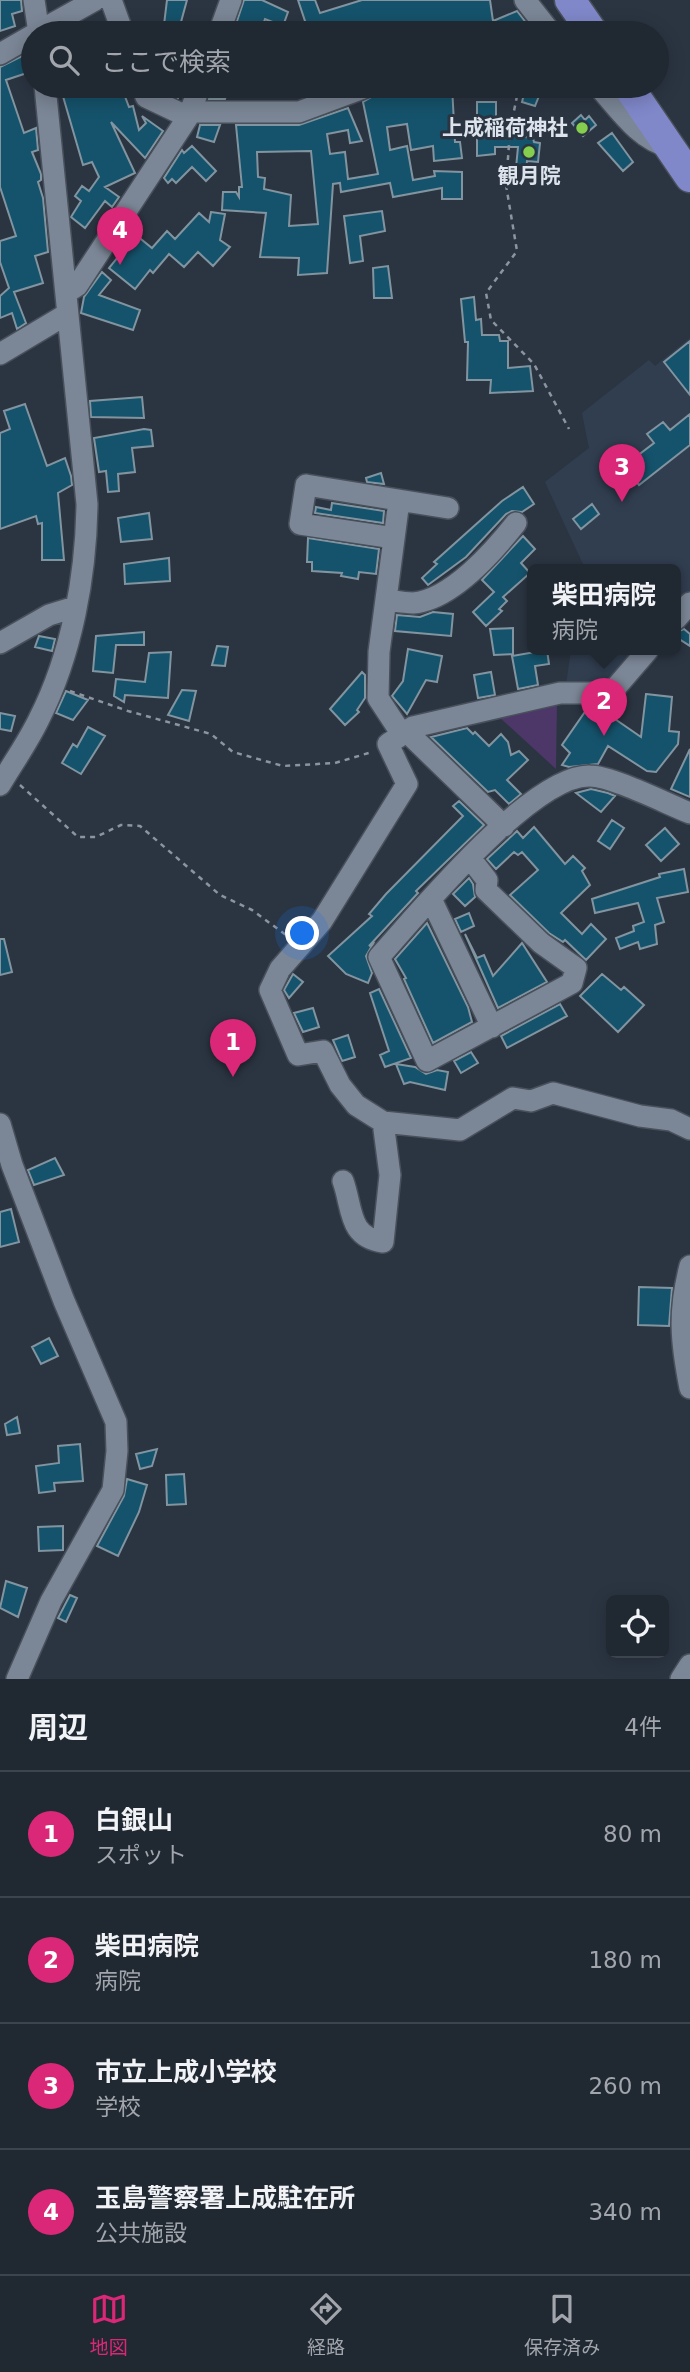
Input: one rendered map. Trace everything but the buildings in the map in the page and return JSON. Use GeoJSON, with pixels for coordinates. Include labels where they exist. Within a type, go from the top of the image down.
{"type":"FeatureCollection","features":[{"type":"Feature","properties":{"kind":"highway"},"geometry":{"type":"LineString","coordinates":[[570,0],[585,21]]}},
{"type":"Feature","properties":{"kind":"highway"},"geometry":{"type":"LineString","coordinates":[[636,98],[690,177]]}},
{"type":"Feature","properties":{"kind":"street"},"geometry":{"type":"LineString","coordinates":[[34,0],[36,21]]}},
{"type":"Feature","properties":{"kind":"street"},"geometry":{"type":"LineString","coordinates":[[58,21],[95,0]]}},
{"type":"Feature","properties":{"kind":"street"},"geometry":{"type":"LineString","coordinates":[[111,0],[119,21]]}},
{"type":"Feature","properties":{"kind":"street"},"geometry":{"type":"LineString","coordinates":[[223,21],[231,0]]}},
{"type":"Feature","properties":{"kind":"street"},"geometry":{"type":"LineString","coordinates":[[525,0],[536,21]]}},
{"type":"Feature","properties":{"kind":"street"},"geometry":{"type":"LineString","coordinates":[[0,54],[21,42]]}},
{"type":"Feature","properties":{"kind":"street"},"geometry":{"type":"LineString","coordinates":[[3,780],[38,720],[54,684],[86,555],[87,503],[46,98]]}},
{"type":"Feature","properties":{"kind":"street"},"geometry":{"type":"LineString","coordinates":[[149,98],[189,114],[299,112],[337,98]]}},
{"type":"Feature","properties":{"kind":"street"},"geometry":{"type":"LineString","coordinates":[[0,354],[66,303],[189,114],[195,98]]}},
{"type":"Feature","properties":{"kind":"street"},"geometry":{"type":"LineString","coordinates":[[609,98],[640,133],[656,144],[670,148]]}},
{"type":"Feature","properties":{"kind":"street"},"geometry":{"type":"LineString","coordinates":[[394,538],[300,524],[306,485],[448,508]]}},
{"type":"Feature","properties":{"kind":"street"},"geometry":{"type":"LineString","coordinates":[[398,501],[379,652],[378,698],[399,730],[560,692],[611,693],[644,655]]}},
{"type":"Feature","properties":{"kind":"street"},"geometry":{"type":"LineString","coordinates":[[386,600],[415,603],[454,587],[494,551],[516,523]]}},
{"type":"Feature","properties":{"kind":"street"},"geometry":{"type":"LineString","coordinates":[[0,643],[49,615],[75,607]]}},
{"type":"Feature","properties":{"kind":"street"},"geometry":{"type":"LineString","coordinates":[[405,730],[388,744],[407,784],[322,921],[280,969],[270,989],[298,1055],[323,1051],[340,1085],[356,1105],[383,1122],[460,1130],[513,1098],[531,1101],[553,1093],[640,1116],[671,1121],[690,1129]]}},
{"type":"Feature","properties":{"kind":"street"},"geometry":{"type":"LineString","coordinates":[[405,730],[505,825]]}},
{"type":"Feature","properties":{"kind":"street"},"geometry":{"type":"LineString","coordinates":[[470,858],[487,880],[486,890],[541,943],[576,968],[572,983],[427,1062],[379,957],[470,858],[550,787],[571,778],[592,775],[690,813]]}},
{"type":"Feature","properties":{"kind":"street"},"geometry":{"type":"LineString","coordinates":[[431,899],[492,1027]]}},
{"type":"Feature","properties":{"kind":"street"},"geometry":{"type":"LineString","coordinates":[[343,1181],[357,1229],[370,1240],[383,1242],[390,1175],[383,1122]]}},
{"type":"Feature","properties":{"kind":"street"},"geometry":{"type":"LineString","coordinates":[[0,1124],[12,1165],[64,1301],[116,1422],[117,1451],[113,1490],[51,1601],[17,1679]]}},
{"type":"Feature","properties":{"kind":"street"},"geometry":{"type":"LineString","coordinates":[[690,1266],[681,1301],[681,1324],[690,1388]]}},
{"type":"Feature","properties":{"kind":"street"},"geometry":{"type":"LineString","coordinates":[[681,1679],[690,1665]]}},
{"type":"Feature","properties":{"kind":"path"},"geometry":{"type":"LineString","coordinates":[[517,98],[510,131],[506,185],[517,251],[486,293],[491,320],[534,364],[569,429]]}},
{"type":"Feature","properties":{"kind":"path"},"geometry":{"type":"LineString","coordinates":[[54,684],[128,711],[211,734],[233,752],[283,766],[335,763],[365,756],[388,744]]}},
{"type":"Feature","properties":{"kind":"path"},"geometry":{"type":"LineString","coordinates":[[3,780],[32,794],[74,835],[93,837],[121,825],[140,826],[220,895],[252,910],[301,945]]}},
{"type":"Feature","properties":{"kind":"shaded area"},"geometry":{"type":"Polygon","coordinates":[[[690,338],[690,594],[681,604],[681,564],[583,564],[545,482],[589,448],[582,413],[649,360],[655,366],[690,338]]]}},
{"type":"Feature","properties":{"kind":"shaded area"},"geometry":{"type":"Polygon","coordinates":[[[570,655],[636,655],[605,690],[565,692],[570,655]]]}},
{"type":"Feature","properties":{"kind":"shaded area"},"geometry":{"type":"Polygon","coordinates":[[[557,702],[556,769],[497,715],[557,702]]]}},
{"type":"Feature","properties":{"kind":"place","name":"上成稲荷神社"},"geometry":{"type":"Point","coordinates":[582,128]}},
{"type":"Feature","properties":{"kind":"place","name":"観月院"},"geometry":{"type":"Point","coordinates":[529,152]}},
{"type":"Feature","properties":{"kind":"place","name":"玉島警察署上成駐在所"},"geometry":{"type":"Point","coordinates":[120,265]}},
{"type":"Feature","properties":{"kind":"place","name":"市立上成小学校"},"geometry":{"type":"Point","coordinates":[622,502]}},
{"type":"Feature","properties":{"kind":"place","name":"柴田病院"},"geometry":{"type":"Point","coordinates":[604,736]}},
{"type":"Feature","properties":{"kind":"place","name":"白銀山"},"geometry":{"type":"Point","coordinates":[233,1077]}}]}
